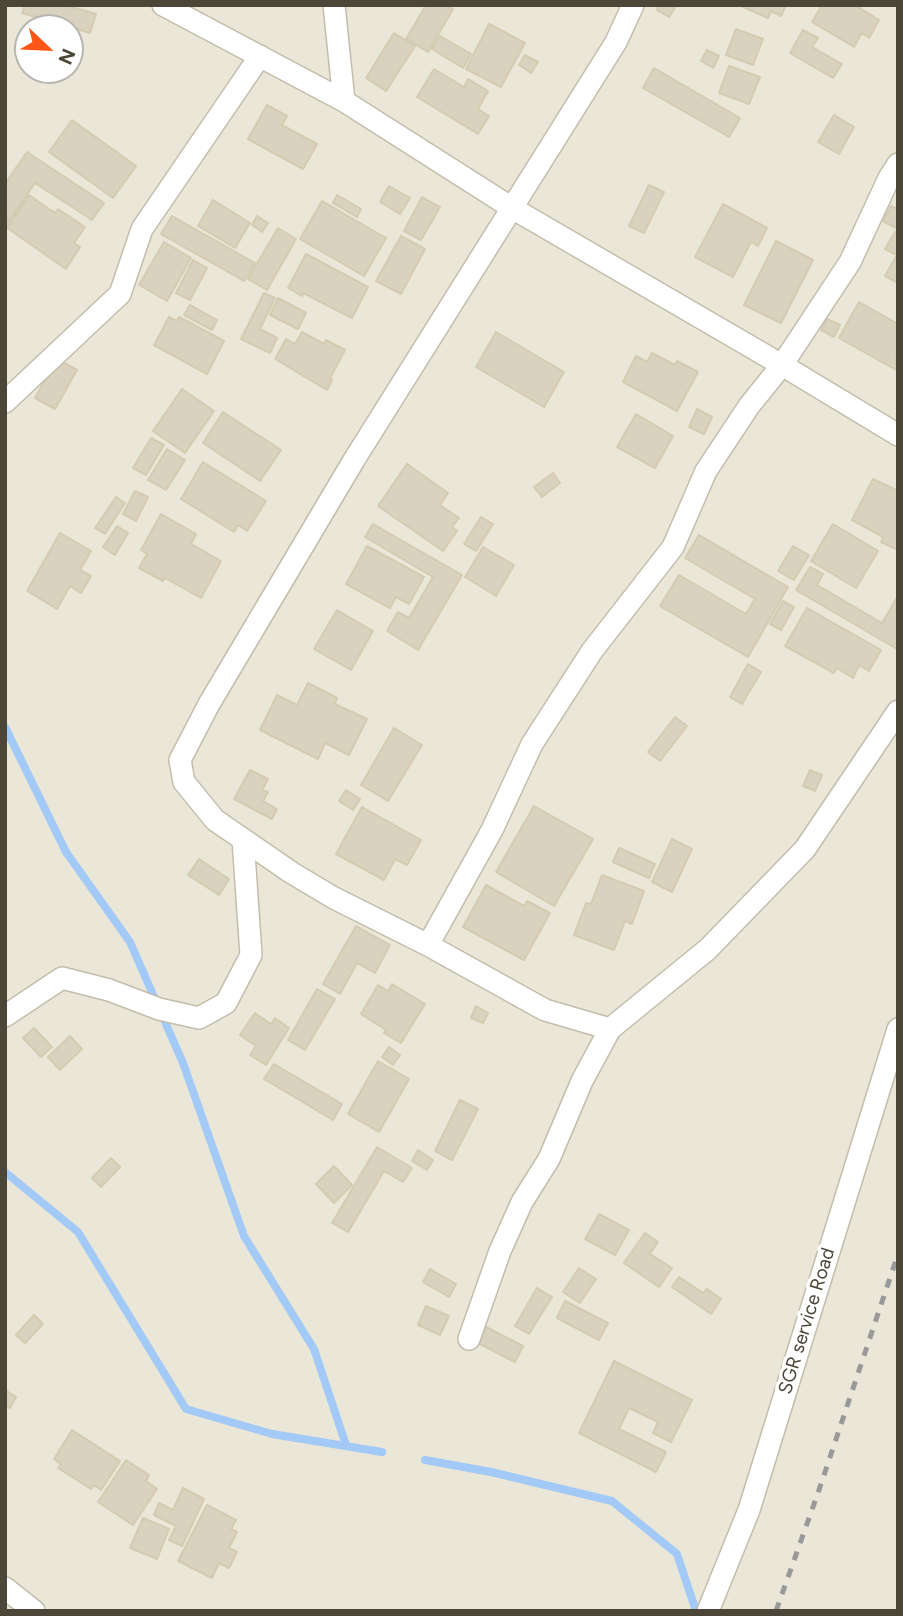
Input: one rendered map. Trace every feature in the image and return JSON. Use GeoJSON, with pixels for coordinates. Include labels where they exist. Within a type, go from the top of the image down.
{"type":"FeatureCollection","features":[{"type":"Feature","properties":{"kind":"street"},"geometry":{"type":"LineString","coordinates":[[163,5],[344,101],[512,208],[898,435]]}},
{"type":"Feature","properties":{"kind":"street"},"geometry":{"type":"LineString","coordinates":[[334,5],[344,101]]}},
{"type":"Feature","properties":{"kind":"street"},"geometry":{"type":"LineString","coordinates":[[610,1029],[545,1010],[292,873],[215,820],[184,782],[180,760],[209,704],[354,460],[616,42],[633,5]]}},
{"type":"Feature","properties":{"kind":"street"},"geometry":{"type":"LineString","coordinates":[[5,402],[120,294],[142,229],[260,56]]}},
{"type":"Feature","properties":{"kind":"street"},"geometry":{"type":"LineString","coordinates":[[428,945],[492,830],[532,744],[592,651],[673,547],[706,471],[748,406],[782,365],[850,262],[898,164]]}},
{"type":"Feature","properties":{"kind":"street"},"geometry":{"type":"LineString","coordinates":[[469,1339],[500,1251],[522,1202],[549,1159],[582,1081],[610,1029],[708,949],[805,849],[898,711]]}},
{"type":"Feature","properties":{"kind":"street"},"geometry":{"type":"LineString","coordinates":[[11,1003],[62,978],[109,990],[159,1009],[199,1018],[226,1003],[251,955],[243,839]]}},
{"type":"Feature","properties":{"kind":"street","name":"SGR service Road"},"geometry":{"type":"LineString","coordinates":[[708,1611],[749,1510],[898,1029]]}},
{"type":"Feature","properties":{"kind":"street"},"geometry":{"type":"LineString","coordinates":[[5,1588],[34,1611]]}},
{"type":"Feature","properties":{"kind":"shaded area"},"geometry":{"type":"Polygon","coordinates":[[[5,5],[898,5],[898,1611],[5,1611],[5,5]]]}},
{"type":"Feature","properties":{"kind":"building"},"geometry":{"type":"Polygon","coordinates":[[[25,5],[65,5],[96,14],[90,33],[84,31],[84,14],[22,13],[25,5]]]}},
{"type":"Feature","properties":{"kind":"building"},"geometry":{"type":"Polygon","coordinates":[[[426,5],[446,5],[453,9],[428,52],[406,39],[426,5]]]}},
{"type":"Feature","properties":{"kind":"building"},"geometry":{"type":"Polygon","coordinates":[[[659,5],[676,6],[669,17],[657,10],[659,5]]]}},
{"type":"Feature","properties":{"kind":"building"},"geometry":{"type":"Polygon","coordinates":[[[739,5],[786,5],[781,16],[771,11],[768,18],[739,5]]]}},
{"type":"Feature","properties":{"kind":"building"},"geometry":{"type":"Polygon","coordinates":[[[822,5],[855,5],[879,20],[869,38],[862,33],[854,47],[812,22],[822,5]]]}},
{"type":"Feature","properties":{"kind":"building"},"geometry":{"type":"Polygon","coordinates":[[[489,24],[525,43],[501,87],[466,69],[489,24]]]}},
{"type":"Feature","properties":{"kind":"building"},"geometry":{"type":"Polygon","coordinates":[[[736,29],[763,39],[753,65],[726,55],[736,29]]]}},
{"type":"Feature","properties":{"kind":"building"},"geometry":{"type":"Polygon","coordinates":[[[803,30],[818,38],[812,47],[842,64],[833,78],[790,53],[803,30]]]}},
{"type":"Feature","properties":{"kind":"building"},"geometry":{"type":"Polygon","coordinates":[[[394,33],[415,46],[386,91],[366,78],[394,33]]]}},
{"type":"Feature","properties":{"kind":"building"},"geometry":{"type":"Polygon","coordinates":[[[440,36],[471,54],[463,68],[432,49],[440,36]]]}},
{"type":"Feature","properties":{"kind":"building"},"geometry":{"type":"Polygon","coordinates":[[[707,50],[719,56],[713,68],[701,61],[707,50]]]}},
{"type":"Feature","properties":{"kind":"building"},"geometry":{"type":"Polygon","coordinates":[[[525,55],[538,62],[531,73],[519,65],[525,55]]]}},
{"type":"Feature","properties":{"kind":"building"},"geometry":{"type":"Polygon","coordinates":[[[729,66],[760,77],[749,104],[719,93],[729,66]]]}},
{"type":"Feature","properties":{"kind":"building"},"geometry":{"type":"Polygon","coordinates":[[[654,68],[740,118],[729,137],[643,88],[654,68]]]}},
{"type":"Feature","properties":{"kind":"building"},"geometry":{"type":"Polygon","coordinates":[[[434,69],[464,87],[468,79],[488,91],[478,109],[489,116],[478,134],[417,97],[434,69]]]}},
{"type":"Feature","properties":{"kind":"building"},"geometry":{"type":"Polygon","coordinates":[[[267,105],[287,116],[282,125],[317,144],[303,169],[248,139],[267,105]]]}},
{"type":"Feature","properties":{"kind":"building"},"geometry":{"type":"Polygon","coordinates":[[[834,115],[854,127],[839,154],[818,142],[834,115]]]}},
{"type":"Feature","properties":{"kind":"building"},"geometry":{"type":"Polygon","coordinates":[[[72,120],[136,166],[113,198],[49,152],[72,120]]]}},
{"type":"Feature","properties":{"kind":"building"},"geometry":{"type":"Polygon","coordinates":[[[27,152],[104,203],[92,220],[35,183],[5,227],[5,184],[27,152]]]}},
{"type":"Feature","properties":{"kind":"building"},"geometry":{"type":"Polygon","coordinates":[[[649,185],[664,192],[644,233],[629,226],[649,185]]]}},
{"type":"Feature","properties":{"kind":"building"},"geometry":{"type":"Polygon","coordinates":[[[389,186],[410,198],[400,214],[380,202],[389,186]]]}},
{"type":"Feature","properties":{"kind":"building"},"geometry":{"type":"Polygon","coordinates":[[[29,195],[55,213],[58,209],[85,227],[74,243],[80,247],[66,269],[7,228],[29,195]]]}},
{"type":"Feature","properties":{"kind":"building"},"geometry":{"type":"Polygon","coordinates":[[[337,195],[361,209],[357,217],[333,203],[337,195]]]}},
{"type":"Feature","properties":{"kind":"building"},"geometry":{"type":"Polygon","coordinates":[[[422,197],[440,207],[421,240],[404,231],[422,197]]]}},
{"type":"Feature","properties":{"kind":"building"},"geometry":{"type":"Polygon","coordinates":[[[213,200],[250,223],[235,248],[198,226],[213,200]]]}},
{"type":"Feature","properties":{"kind":"building"},"geometry":{"type":"Polygon","coordinates":[[[322,201],[386,238],[364,276],[300,239],[322,201]]]}},
{"type":"Feature","properties":{"kind":"building"},"geometry":{"type":"Polygon","coordinates":[[[723,204],[767,228],[758,246],[751,242],[733,277],[695,257],[723,204]]]}},
{"type":"Feature","properties":{"kind":"building"},"geometry":{"type":"Polygon","coordinates":[[[891,206],[898,209],[898,229],[883,221],[891,206]]]}},
{"type":"Feature","properties":{"kind":"building"},"geometry":{"type":"Polygon","coordinates":[[[172,216],[255,263],[244,281],[161,234],[172,216]]]}},
{"type":"Feature","properties":{"kind":"building"},"geometry":{"type":"Polygon","coordinates":[[[257,216],[268,223],[262,232],[252,225],[257,216]]]}},
{"type":"Feature","properties":{"kind":"building"},"geometry":{"type":"Polygon","coordinates":[[[278,228],[296,239],[267,290],[248,279],[278,228]]]}},
{"type":"Feature","properties":{"kind":"building"},"geometry":{"type":"Polygon","coordinates":[[[895,232],[898,234],[898,283],[885,276],[897,255],[885,249],[895,232]]]}},
{"type":"Feature","properties":{"kind":"building"},"geometry":{"type":"Polygon","coordinates":[[[401,236],[425,249],[401,294],[376,281],[401,236]]]}},
{"type":"Feature","properties":{"kind":"building"},"geometry":{"type":"Polygon","coordinates":[[[776,241],[813,260],[781,323],[744,305],[776,241]]]}},
{"type":"Feature","properties":{"kind":"building"},"geometry":{"type":"Polygon","coordinates":[[[164,242],[191,258],[167,301],[139,285],[164,242]]]}},
{"type":"Feature","properties":{"kind":"building"},"geometry":{"type":"Polygon","coordinates":[[[306,254],[368,287],[352,318],[288,288],[306,254]]]}},
{"type":"Feature","properties":{"kind":"building"},"geometry":{"type":"Polygon","coordinates":[[[193,260],[207,268],[190,300],[176,293],[193,260]]]}},
{"type":"Feature","properties":{"kind":"building"},"geometry":{"type":"Polygon","coordinates":[[[264,293],[275,298],[260,329],[277,338],[270,353],[241,339],[264,293]]]}},
{"type":"Feature","properties":{"kind":"building"},"geometry":{"type":"Polygon","coordinates":[[[278,298],[306,313],[298,329],[270,315],[278,298]]]}},
{"type":"Feature","properties":{"kind":"building"},"geometry":{"type":"Polygon","coordinates":[[[859,302],[898,324],[896,370],[839,338],[859,302]]]}},
{"type":"Feature","properties":{"kind":"building"},"geometry":{"type":"Polygon","coordinates":[[[190,305],[217,320],[212,330],[184,315],[190,305]]]}},
{"type":"Feature","properties":{"kind":"building"},"geometry":{"type":"Polygon","coordinates":[[[169,317],[177,321],[179,317],[224,341],[207,374],[154,345],[169,317]]]}},
{"type":"Feature","properties":{"kind":"building"},"geometry":{"type":"Polygon","coordinates":[[[827,319],[840,325],[834,337],[821,330],[827,319]]]}},
{"type":"Feature","properties":{"kind":"building"},"geometry":{"type":"Polygon","coordinates":[[[302,332],[324,344],[326,340],[345,350],[330,378],[332,380],[327,390],[275,359],[286,339],[295,344],[302,332]]]}},
{"type":"Feature","properties":{"kind":"building"},"geometry":{"type":"Polygon","coordinates":[[[496,332],[564,372],[544,407],[476,367],[496,332]]]}},
{"type":"Feature","properties":{"kind":"building"},"geometry":{"type":"Polygon","coordinates":[[[652,353],[675,365],[677,361],[698,372],[677,411],[623,382],[636,356],[647,362],[652,353]]]}},
{"type":"Feature","properties":{"kind":"building"},"geometry":{"type":"Polygon","coordinates":[[[57,359],[77,370],[55,409],[35,398],[57,359]]]}},
{"type":"Feature","properties":{"kind":"building"},"geometry":{"type":"Polygon","coordinates":[[[182,389],[214,411],[185,453],[153,431],[182,389]]]}},
{"type":"Feature","properties":{"kind":"building"},"geometry":{"type":"Polygon","coordinates":[[[697,409],[712,417],[704,434],[689,427],[697,409]]]}},
{"type":"Feature","properties":{"kind":"building"},"geometry":{"type":"Polygon","coordinates":[[[223,412],[281,450],[260,481],[203,443],[223,412]]]}},
{"type":"Feature","properties":{"kind":"building"},"geometry":{"type":"Polygon","coordinates":[[[636,414],[673,436],[655,468],[617,447],[636,414]]]}},
{"type":"Feature","properties":{"kind":"building"},"geometry":{"type":"Polygon","coordinates":[[[151,438],[164,445],[146,475],[133,468],[151,438]]]}},
{"type":"Feature","properties":{"kind":"building"},"geometry":{"type":"Polygon","coordinates":[[[167,449],[185,460],[166,490],[148,480],[167,449]]]}},
{"type":"Feature","properties":{"kind":"building"},"geometry":{"type":"Polygon","coordinates":[[[203,462],[266,501],[247,531],[238,525],[234,532],[181,499],[203,462]]]}},
{"type":"Feature","properties":{"kind":"building"},"geometry":{"type":"Polygon","coordinates":[[[407,464],[448,493],[440,505],[459,518],[452,527],[457,531],[443,551],[378,506],[407,464]]]}},
{"type":"Feature","properties":{"kind":"building"},"geometry":{"type":"Polygon","coordinates":[[[553,473],[560,483],[542,497],[534,487],[553,473]]]}},
{"type":"Feature","properties":{"kind":"building"},"geometry":{"type":"Polygon","coordinates":[[[873,479],[898,491],[898,550],[881,542],[883,537],[852,520],[873,479]]]}},
{"type":"Feature","properties":{"kind":"building"},"geometry":{"type":"Polygon","coordinates":[[[135,491],[148,497],[136,521],[123,514],[135,491]]]}},
{"type":"Feature","properties":{"kind":"building"},"geometry":{"type":"Polygon","coordinates":[[[116,497],[125,503],[105,534],[95,528],[116,497]]]}},
{"type":"Feature","properties":{"kind":"building"},"geometry":{"type":"Polygon","coordinates":[[[161,514],[196,534],[191,544],[221,561],[201,598],[165,578],[163,581],[139,568],[147,554],[141,550],[161,514]]]}},
{"type":"Feature","properties":{"kind":"building"},"geometry":{"type":"Polygon","coordinates":[[[481,517],[493,524],[476,551],[464,544],[481,517]]]}},
{"type":"Feature","properties":{"kind":"building"},"geometry":{"type":"Polygon","coordinates":[[[373,524],[462,575],[418,650],[387,631],[398,612],[409,618],[433,577],[365,537],[373,524]]]}},
{"type":"Feature","properties":{"kind":"building"},"geometry":{"type":"Polygon","coordinates":[[[833,524],[878,551],[856,588],[811,561],[833,524]]]}},
{"type":"Feature","properties":{"kind":"building"},"geometry":{"type":"Polygon","coordinates":[[[117,526],[128,533],[115,555],[103,547],[117,526]]]}},
{"type":"Feature","properties":{"kind":"building"},"geometry":{"type":"Polygon","coordinates":[[[60,533],[91,551],[80,570],[91,576],[81,593],[70,586],[57,609],[27,591],[60,533]]]}},
{"type":"Feature","properties":{"kind":"building"},"geometry":{"type":"Polygon","coordinates":[[[699,535],[788,587],[748,657],[660,606],[679,575],[746,614],[755,599],[685,558],[699,535]]]}},
{"type":"Feature","properties":{"kind":"building"},"geometry":{"type":"Polygon","coordinates":[[[367,546],[424,577],[409,604],[396,597],[390,608],[346,584],[367,546]]]}},
{"type":"Feature","properties":{"kind":"building"},"geometry":{"type":"Polygon","coordinates":[[[793,546],[809,555],[794,580],[778,571],[793,546]]]}},
{"type":"Feature","properties":{"kind":"building"},"geometry":{"type":"Polygon","coordinates":[[[483,547],[514,565],[496,596],[465,577],[483,547]]]}},
{"type":"Feature","properties":{"kind":"building"},"geometry":{"type":"Polygon","coordinates":[[[810,567],[823,574],[817,585],[882,623],[898,596],[897,649],[796,590],[810,567]]]}},
{"type":"Feature","properties":{"kind":"building"},"geometry":{"type":"Polygon","coordinates":[[[783,601],[794,607],[781,630],[770,624],[783,601]]]}},
{"type":"Feature","properties":{"kind":"building"},"geometry":{"type":"Polygon","coordinates":[[[807,608],[881,650],[869,671],[859,665],[853,678],[837,668],[834,673],[785,646],[807,608]]]}},
{"type":"Feature","properties":{"kind":"building"},"geometry":{"type":"Polygon","coordinates":[[[337,610],[373,631],[351,670],[314,649],[337,610]]]}},
{"type":"Feature","properties":{"kind":"building"},"geometry":{"type":"Polygon","coordinates":[[[748,664],[761,672],[742,704],[730,697],[748,664]]]}},
{"type":"Feature","properties":{"kind":"building"},"geometry":{"type":"Polygon","coordinates":[[[308,683],[337,698],[335,704],[367,719],[349,755],[325,743],[318,759],[260,730],[277,695],[297,705],[308,683]]]}},
{"type":"Feature","properties":{"kind":"building"},"geometry":{"type":"Polygon","coordinates":[[[675,717],[687,726],[660,761],[648,752],[675,717]]]}},
{"type":"Feature","properties":{"kind":"building"},"geometry":{"type":"Polygon","coordinates":[[[394,728],[422,745],[388,801],[361,785],[394,728]]]}},
{"type":"Feature","properties":{"kind":"building"},"geometry":{"type":"Polygon","coordinates":[[[250,770],[268,779],[262,790],[268,792],[263,801],[277,809],[272,819],[234,799],[250,770]]]}},
{"type":"Feature","properties":{"kind":"building"},"geometry":{"type":"Polygon","coordinates":[[[810,770],[822,775],[815,791],[803,786],[810,770]]]}},
{"type":"Feature","properties":{"kind":"building"},"geometry":{"type":"Polygon","coordinates":[[[346,790],[360,799],[353,810],[339,801],[346,790]]]}},
{"type":"Feature","properties":{"kind":"building"},"geometry":{"type":"Polygon","coordinates":[[[534,806],[593,839],[554,906],[496,872],[534,806]]]}},
{"type":"Feature","properties":{"kind":"building"},"geometry":{"type":"Polygon","coordinates":[[[362,807],[421,840],[407,865],[395,859],[384,880],[336,854],[362,807]]]}},
{"type":"Feature","properties":{"kind":"building"},"geometry":{"type":"Polygon","coordinates":[[[672,839],[692,849],[672,892],[652,882],[672,839]]]}},
{"type":"Feature","properties":{"kind":"building"},"geometry":{"type":"Polygon","coordinates":[[[619,848],[655,864],[649,878],[613,862],[619,848]]]}},
{"type":"Feature","properties":{"kind":"building"},"geometry":{"type":"Polygon","coordinates":[[[199,859],[229,879],[219,895],[188,875],[199,859]]]}},
{"type":"Feature","properties":{"kind":"building"},"geometry":{"type":"Polygon","coordinates":[[[602,875],[644,891],[632,924],[625,921],[614,950],[574,935],[586,903],[591,904],[602,875]]]}},
{"type":"Feature","properties":{"kind":"building"},"geometry":{"type":"Polygon","coordinates":[[[486,885],[524,906],[527,901],[550,913],[524,960],[463,927],[486,885]]]}},
{"type":"Feature","properties":{"kind":"building"},"geometry":{"type":"Polygon","coordinates":[[[356,926],[390,945],[375,973],[357,963],[340,994],[323,984],[356,926]]]}},
{"type":"Feature","properties":{"kind":"building"},"geometry":{"type":"Polygon","coordinates":[[[392,984],[425,1004],[401,1043],[361,1014],[378,985],[388,991],[392,984]]]}},
{"type":"Feature","properties":{"kind":"building"},"geometry":{"type":"Polygon","coordinates":[[[317,989],[335,999],[305,1050],[288,1040],[317,989]]]}},
{"type":"Feature","properties":{"kind":"building"},"geometry":{"type":"Polygon","coordinates":[[[476,1006],[488,1013],[483,1023],[471,1018],[476,1006]]]}},
{"type":"Feature","properties":{"kind":"building"},"geometry":{"type":"Polygon","coordinates":[[[255,1013],[271,1024],[275,1018],[289,1028],[266,1065],[250,1055],[256,1046],[240,1035],[255,1013]]]}},
{"type":"Feature","properties":{"kind":"building"},"geometry":{"type":"Polygon","coordinates":[[[34,1028],[52,1047],[41,1057],[23,1038],[34,1028]]]}},
{"type":"Feature","properties":{"kind":"building"},"geometry":{"type":"Polygon","coordinates":[[[70,1036],[82,1049],[60,1070],[48,1057],[70,1036]]]}},
{"type":"Feature","properties":{"kind":"building"},"geometry":{"type":"Polygon","coordinates":[[[389,1047],[400,1055],[393,1065],[382,1057],[389,1047]]]}},
{"type":"Feature","properties":{"kind":"building"},"geometry":{"type":"Polygon","coordinates":[[[378,1061],[409,1079],[379,1132],[348,1114],[378,1061]]]}},
{"type":"Feature","properties":{"kind":"building"},"geometry":{"type":"Polygon","coordinates":[[[274,1064],[342,1104],[333,1120],[264,1079],[274,1064]]]}},
{"type":"Feature","properties":{"kind":"building"},"geometry":{"type":"Polygon","coordinates":[[[460,1100],[478,1109],[452,1160],[435,1151],[460,1100]]]}},
{"type":"Feature","properties":{"kind":"building"},"geometry":{"type":"Polygon","coordinates":[[[377,1147],[412,1168],[403,1182],[384,1171],[348,1232],[332,1223],[377,1147]]]}},
{"type":"Feature","properties":{"kind":"building"},"geometry":{"type":"Polygon","coordinates":[[[418,1150],[433,1160],[427,1170],[412,1161],[418,1150]]]}},
{"type":"Feature","properties":{"kind":"building"},"geometry":{"type":"Polygon","coordinates":[[[111,1158],[120,1167],[101,1187],[92,1178],[111,1158]]]}},
{"type":"Feature","properties":{"kind":"building"},"geometry":{"type":"Polygon","coordinates":[[[334,1166],[352,1185],[334,1203],[316,1184],[334,1166]]]}},
{"type":"Feature","properties":{"kind":"building"},"geometry":{"type":"Polygon","coordinates":[[[599,1214],[629,1230],[615,1255],[585,1239],[599,1214]]]}},
{"type":"Feature","properties":{"kind":"building"},"geometry":{"type":"Polygon","coordinates":[[[645,1233],[658,1242],[650,1254],[672,1268],[659,1287],[624,1263],[645,1233]]]}},
{"type":"Feature","properties":{"kind":"building"},"geometry":{"type":"Polygon","coordinates":[[[579,1268],[596,1279],[580,1303],[563,1292],[579,1268]]]}},
{"type":"Feature","properties":{"kind":"building"},"geometry":{"type":"Polygon","coordinates":[[[430,1269],[456,1284],[449,1297],[423,1282],[430,1269]]]}},
{"type":"Feature","properties":{"kind":"building"},"geometry":{"type":"Polygon","coordinates":[[[679,1277],[703,1293],[707,1289],[721,1299],[711,1314],[672,1287],[679,1277]]]}},
{"type":"Feature","properties":{"kind":"building"},"geometry":{"type":"Polygon","coordinates":[[[537,1288],[552,1297],[529,1334],[515,1326],[537,1288]]]}},
{"type":"Feature","properties":{"kind":"building"},"geometry":{"type":"Polygon","coordinates":[[[565,1301],[608,1323],[599,1340],[557,1318],[565,1301]]]}},
{"type":"Feature","properties":{"kind":"building"},"geometry":{"type":"Polygon","coordinates":[[[426,1306],[449,1316],[440,1335],[418,1325],[426,1306]]]}},
{"type":"Feature","properties":{"kind":"building"},"geometry":{"type":"Polygon","coordinates":[[[34,1315],[43,1324],[25,1343],[16,1335],[34,1315]]]}},
{"type":"Feature","properties":{"kind":"building"},"geometry":{"type":"Polygon","coordinates":[[[486,1327],[523,1346],[515,1362],[478,1343],[486,1327]]]}},
{"type":"Feature","properties":{"kind":"building"},"geometry":{"type":"Polygon","coordinates":[[[614,1361],[692,1400],[671,1442],[653,1433],[658,1422],[629,1408],[619,1429],[666,1452],[656,1472],[579,1433],[614,1361]]]}},
{"type":"Feature","properties":{"kind":"building"},"geometry":{"type":"Polygon","coordinates":[[[5,1390],[16,1397],[10,1408],[5,1405],[5,1390]]]}},
{"type":"Feature","properties":{"kind":"building"},"geometry":{"type":"Polygon","coordinates":[[[72,1430],[120,1461],[101,1490],[94,1485],[91,1489],[58,1468],[61,1464],[54,1459],[72,1430]]]}},
{"type":"Feature","properties":{"kind":"building"},"geometry":{"type":"Polygon","coordinates":[[[126,1460],[149,1475],[146,1481],[157,1489],[133,1525],[98,1502],[126,1460]]]}},
{"type":"Feature","properties":{"kind":"building"},"geometry":{"type":"Polygon","coordinates":[[[183,1488],[204,1499],[182,1546],[169,1540],[176,1526],[154,1515],[159,1503],[173,1510],[183,1488]]]}},
{"type":"Feature","properties":{"kind":"building"},"geometry":{"type":"Polygon","coordinates":[[[207,1505],[236,1520],[231,1529],[237,1532],[229,1548],[237,1552],[229,1568],[219,1563],[212,1578],[178,1561],[207,1505]]]}},
{"type":"Feature","properties":{"kind":"building"},"geometry":{"type":"Polygon","coordinates":[[[143,1518],[169,1529],[157,1559],[130,1548],[143,1518]]]}},
{"type":"Feature","properties":{"kind":"waterway"},"geometry":{"type":"LineString","coordinates":[[5,727],[66,852],[130,942],[183,1063],[244,1236],[314,1349],[346,1445]]}},
{"type":"Feature","properties":{"kind":"waterway"},"geometry":{"type":"LineString","coordinates":[[5,1172],[78,1232],[186,1409],[272,1434],[382,1452]]}},
{"type":"Feature","properties":{"kind":"waterway"},"geometry":{"type":"LineString","coordinates":[[425,1460],[491,1472],[612,1501],[677,1554],[696,1611]]}},
{"type":"Feature","properties":{"kind":"railway"},"geometry":{"type":"LineString","coordinates":[[776,1611],[898,1254]]}}]}
